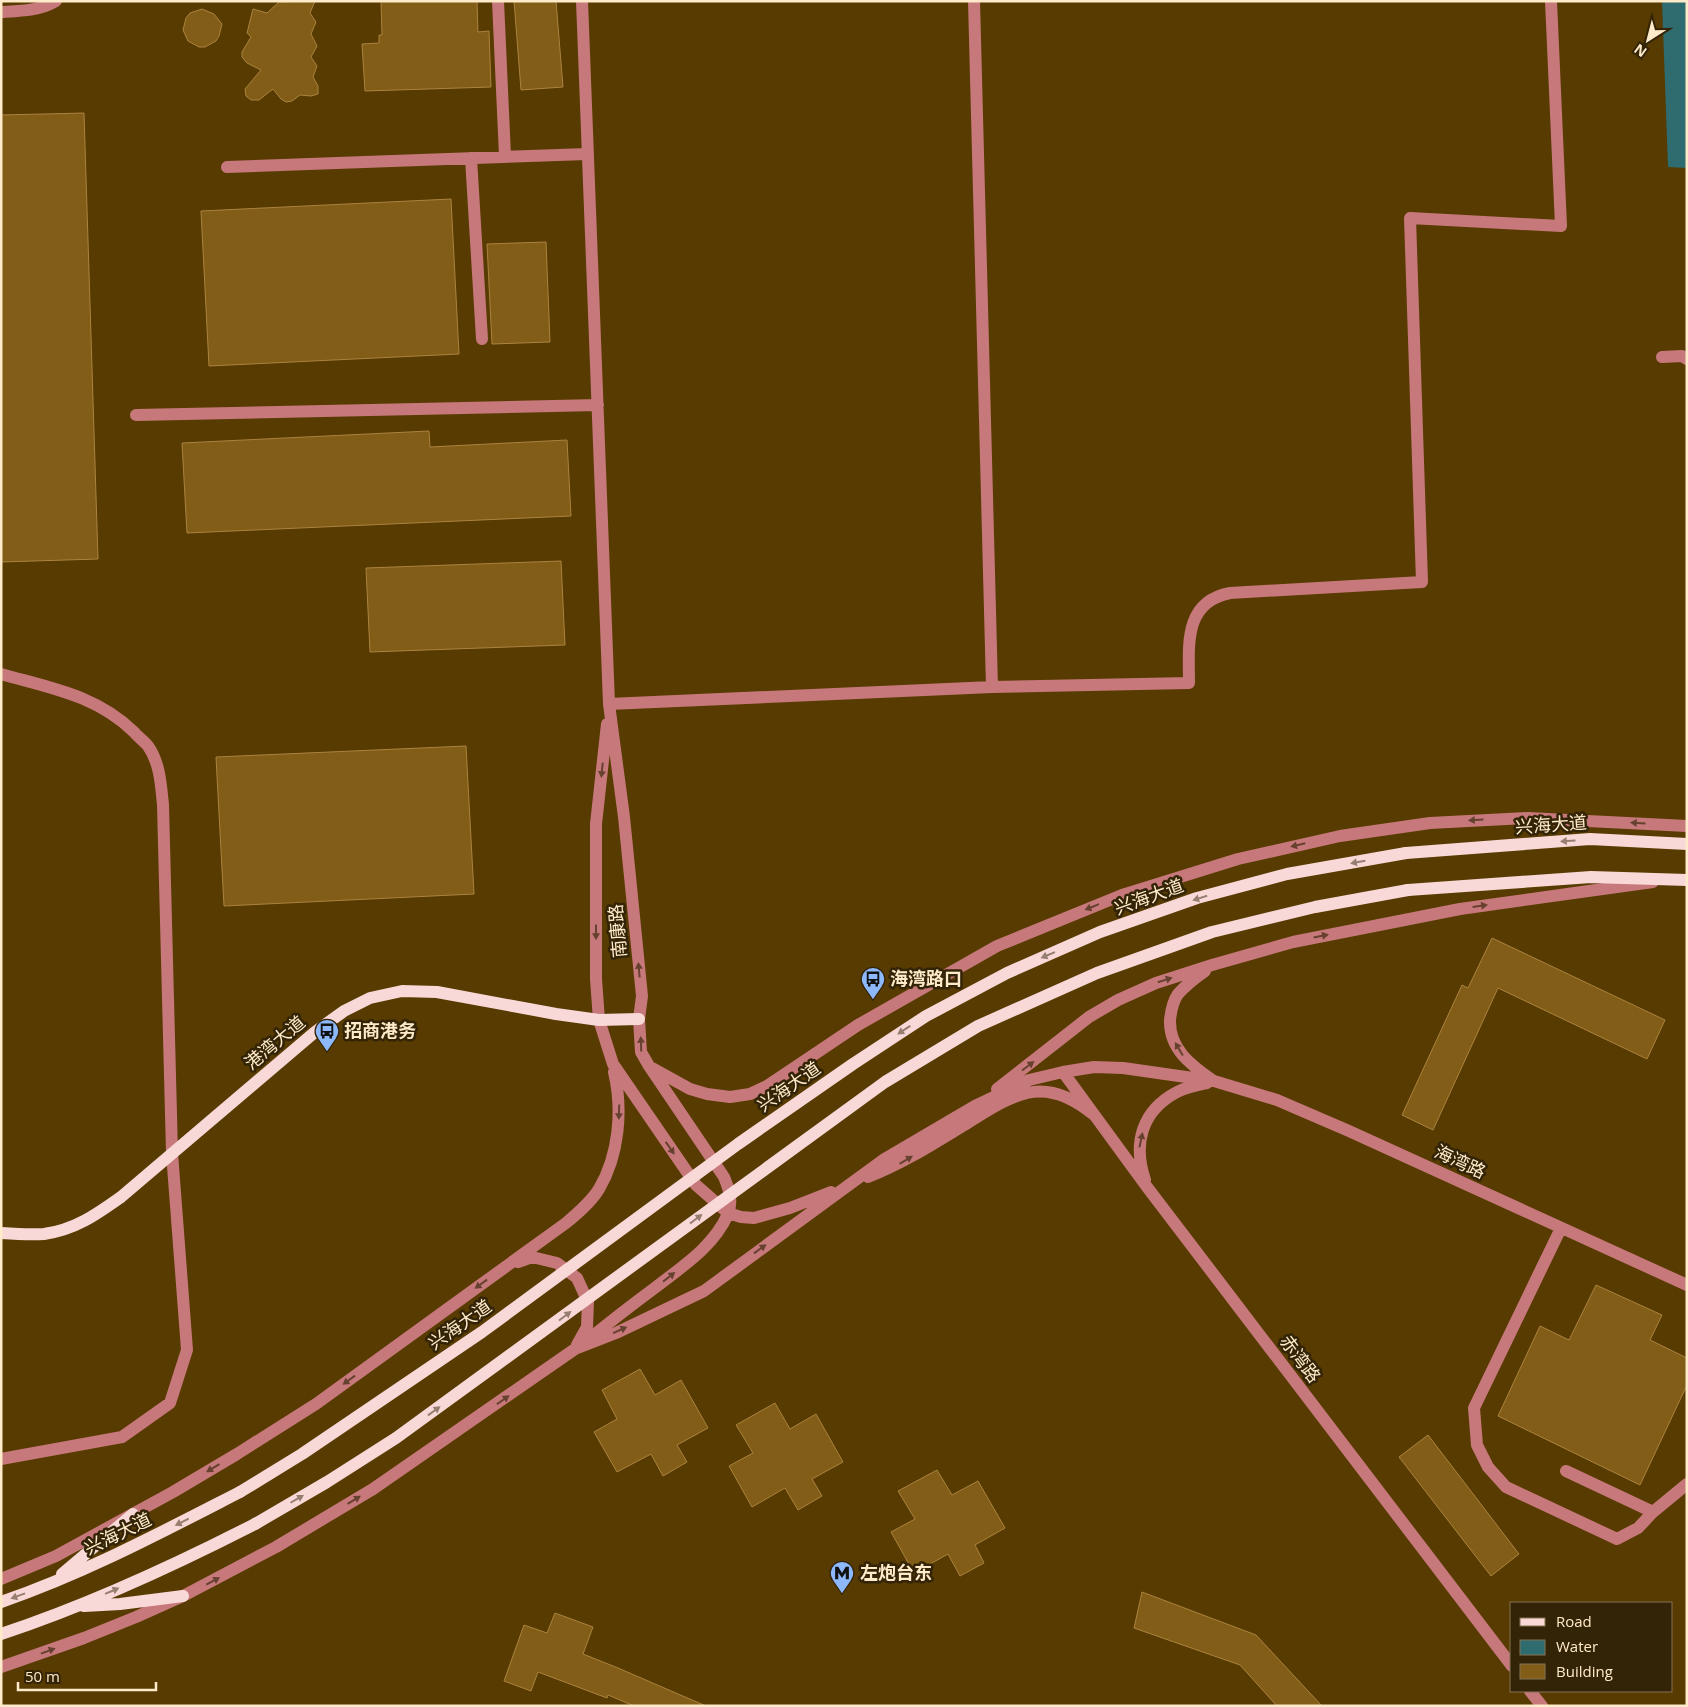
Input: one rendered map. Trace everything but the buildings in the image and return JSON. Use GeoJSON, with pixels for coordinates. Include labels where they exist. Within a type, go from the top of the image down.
{"type":"FeatureCollection","features":[{"type":"Feature","properties":{"kind":"main road","name":"兴海大道"},"geometry":{"type":"LineString","coordinates":[[1,1602],[50,1585],[129,1548],[240,1492],[302,1454],[482,1332],[738,1144],[853,1064],[926,1016],[1007,973],[1100,932],[1198,898],[1287,874],[1406,853],[1590,839],[1687,844]]}},
{"type":"Feature","properties":{"kind":"main road"},"geometry":{"type":"LineString","coordinates":[[1,1634],[77,1606],[202,1551],[255,1524],[396,1438],[885,1082],[978,1026],[1097,973],[1212,932],[1315,907],[1408,890],[1590,877],[1687,880]]}},
{"type":"Feature","properties":{"kind":"main road","name":"港湾大道"},"geometry":{"type":"LineString","coordinates":[[1,1234],[43,1234],[79,1224],[120,1197],[315,1032],[344,1011],[370,998],[402,991],[437,992],[599,1020],[640,1019]]}},
{"type":"Feature","properties":{"kind":"main road"},"geometry":{"type":"LineString","coordinates":[[50,1585],[133,1514]]}},
{"type":"Feature","properties":{"kind":"main road"},"geometry":{"type":"LineString","coordinates":[[77,1606],[120,1604],[183,1596]]}},
{"type":"Feature","properties":{"kind":"street"},"geometry":{"type":"LineString","coordinates":[[1,12],[39,8],[48,6],[56,1]]}},
{"type":"Feature","properties":{"kind":"street"},"geometry":{"type":"LineString","coordinates":[[498,1],[505,156]]}},
{"type":"Feature","properties":{"kind":"street"},"geometry":{"type":"LineString","coordinates":[[582,1],[608,704],[992,687],[1189,683],[1189,638],[1192,626],[1203,606],[1220,595],[1422,582],[1410,218],[1561,226],[1551,1]]}},
{"type":"Feature","properties":{"kind":"street"},"geometry":{"type":"LineString","coordinates":[[974,1],[992,687]]}},
{"type":"Feature","properties":{"kind":"street"},"geometry":{"type":"LineString","coordinates":[[228,166],[587,154]]}},
{"type":"Feature","properties":{"kind":"street"},"geometry":{"type":"LineString","coordinates":[[471,158],[482,339]]}},
{"type":"Feature","properties":{"kind":"street"},"geometry":{"type":"LineString","coordinates":[[1662,357],[1682,356],[1687,359]]}},
{"type":"Feature","properties":{"kind":"street"},"geometry":{"type":"LineString","coordinates":[[136,415],[598,405]]}},
{"type":"Feature","properties":{"kind":"street"},"geometry":{"type":"LineString","coordinates":[[1,674],[78,696],[104,709],[127,726],[148,746],[159,772],[163,805],[172,1153],[187,1350],[170,1403],[122,1437],[1,1459]]}},
{"type":"Feature","properties":{"kind":"street","name":"南康路"},"geometry":{"type":"LineString","coordinates":[[608,704],[625,827],[642,996],[640,1019],[641,1052],[724,1177],[729,1190],[728,1213]]}},
{"type":"Feature","properties":{"kind":"street","name":"南康路"},"geometry":{"type":"LineString","coordinates":[[608,704],[596,824],[596,979],[599,1020],[613,1064],[696,1185],[728,1213]]}},
{"type":"Feature","properties":{"kind":"street","name":"兴海大道"},"geometry":{"type":"LineString","coordinates":[[649,1066],[690,1089],[707,1094],[730,1097],[750,1094],[767,1086],[858,1025],[997,946],[1122,895],[1238,858],[1340,836],[1430,823],[1528,818],[1687,826]]}},
{"type":"Feature","properties":{"kind":"street"},"geometry":{"type":"LineString","coordinates":[[975,1106],[1089,1018],[1118,1000],[1156,983],[1293,942],[1460,909],[1673,880]]}},
{"type":"Feature","properties":{"kind":"street"},"geometry":{"type":"LineString","coordinates":[[1212,965],[1177,996],[1171,1010],[1170,1026],[1172,1038],[1179,1052],[1189,1064],[1214,1081]]}},
{"type":"Feature","properties":{"kind":"street","name":"兴海大道"},"geometry":{"type":"LineString","coordinates":[[1,1579],[56,1556],[133,1514],[237,1454],[316,1404],[583,1209],[598,1190],[609,1168],[619,1118],[619,1092],[613,1064]]}},
{"type":"Feature","properties":{"kind":"street"},"geometry":{"type":"LineString","coordinates":[[575,1349],[616,1333],[704,1291],[883,1160],[975,1106],[1029,1080],[1063,1072],[1094,1068],[1123,1068],[1214,1081]]}},
{"type":"Feature","properties":{"kind":"street","name":"赤湾路"},"geometry":{"type":"LineString","coordinates":[[1063,1072],[1147,1187],[1510,1663]]}},
{"type":"Feature","properties":{"kind":"street"},"geometry":{"type":"LineString","coordinates":[[1147,1187],[1140,1163],[1139,1143],[1147,1120],[1154,1110],[1177,1091],[1214,1081]]}},
{"type":"Feature","properties":{"kind":"street","name":"海湾路"},"geometry":{"type":"LineString","coordinates":[[1214,1081],[1277,1100],[1358,1134],[1687,1285]]}},
{"type":"Feature","properties":{"kind":"street"},"geometry":{"type":"LineString","coordinates":[[1,1667],[84,1638],[183,1596],[276,1547],[373,1489],[575,1349],[702,1251],[728,1213],[754,1218],[790,1208],[845,1187],[898,1165],[1003,1102],[1028,1092],[1044,1092],[1068,1097],[1094,1115]]}},
{"type":"Feature","properties":{"kind":"street"},"geometry":{"type":"LineString","coordinates":[[1561,1228],[1474,1408],[1478,1445],[1488,1467],[1506,1487],[1617,1539],[1638,1528],[1653,1512],[1687,1484]]}},
{"type":"Feature","properties":{"kind":"street"},"geometry":{"type":"LineString","coordinates":[[508,1264],[532,1258],[557,1263],[577,1278],[588,1302],[588,1310],[587,1327],[575,1349]]}},
{"type":"Feature","properties":{"kind":"street"},"geometry":{"type":"LineString","coordinates":[[1566,1471],[1653,1512]]}},
{"type":"Feature","properties":{"kind":"street"},"geometry":{"type":"LineString","coordinates":[[1531,1692],[1542,1706]]}},
{"type":"Feature","properties":{"kind":"water"},"geometry":{"type":"Polygon","coordinates":[[[1662,1],[1687,1],[1687,168],[1668,167],[1662,1]]]}},
{"type":"Feature","properties":{"kind":"place","name":"海湾路口"},"geometry":{"type":"Point","coordinates":[873,1000]}},
{"type":"Feature","properties":{"kind":"place","name":"招商港务"},"geometry":{"type":"Point","coordinates":[327,1052]}},
{"type":"Feature","properties":{"kind":"place","name":"左炮台东"},"geometry":{"type":"Point","coordinates":[842,1594]}}]}
